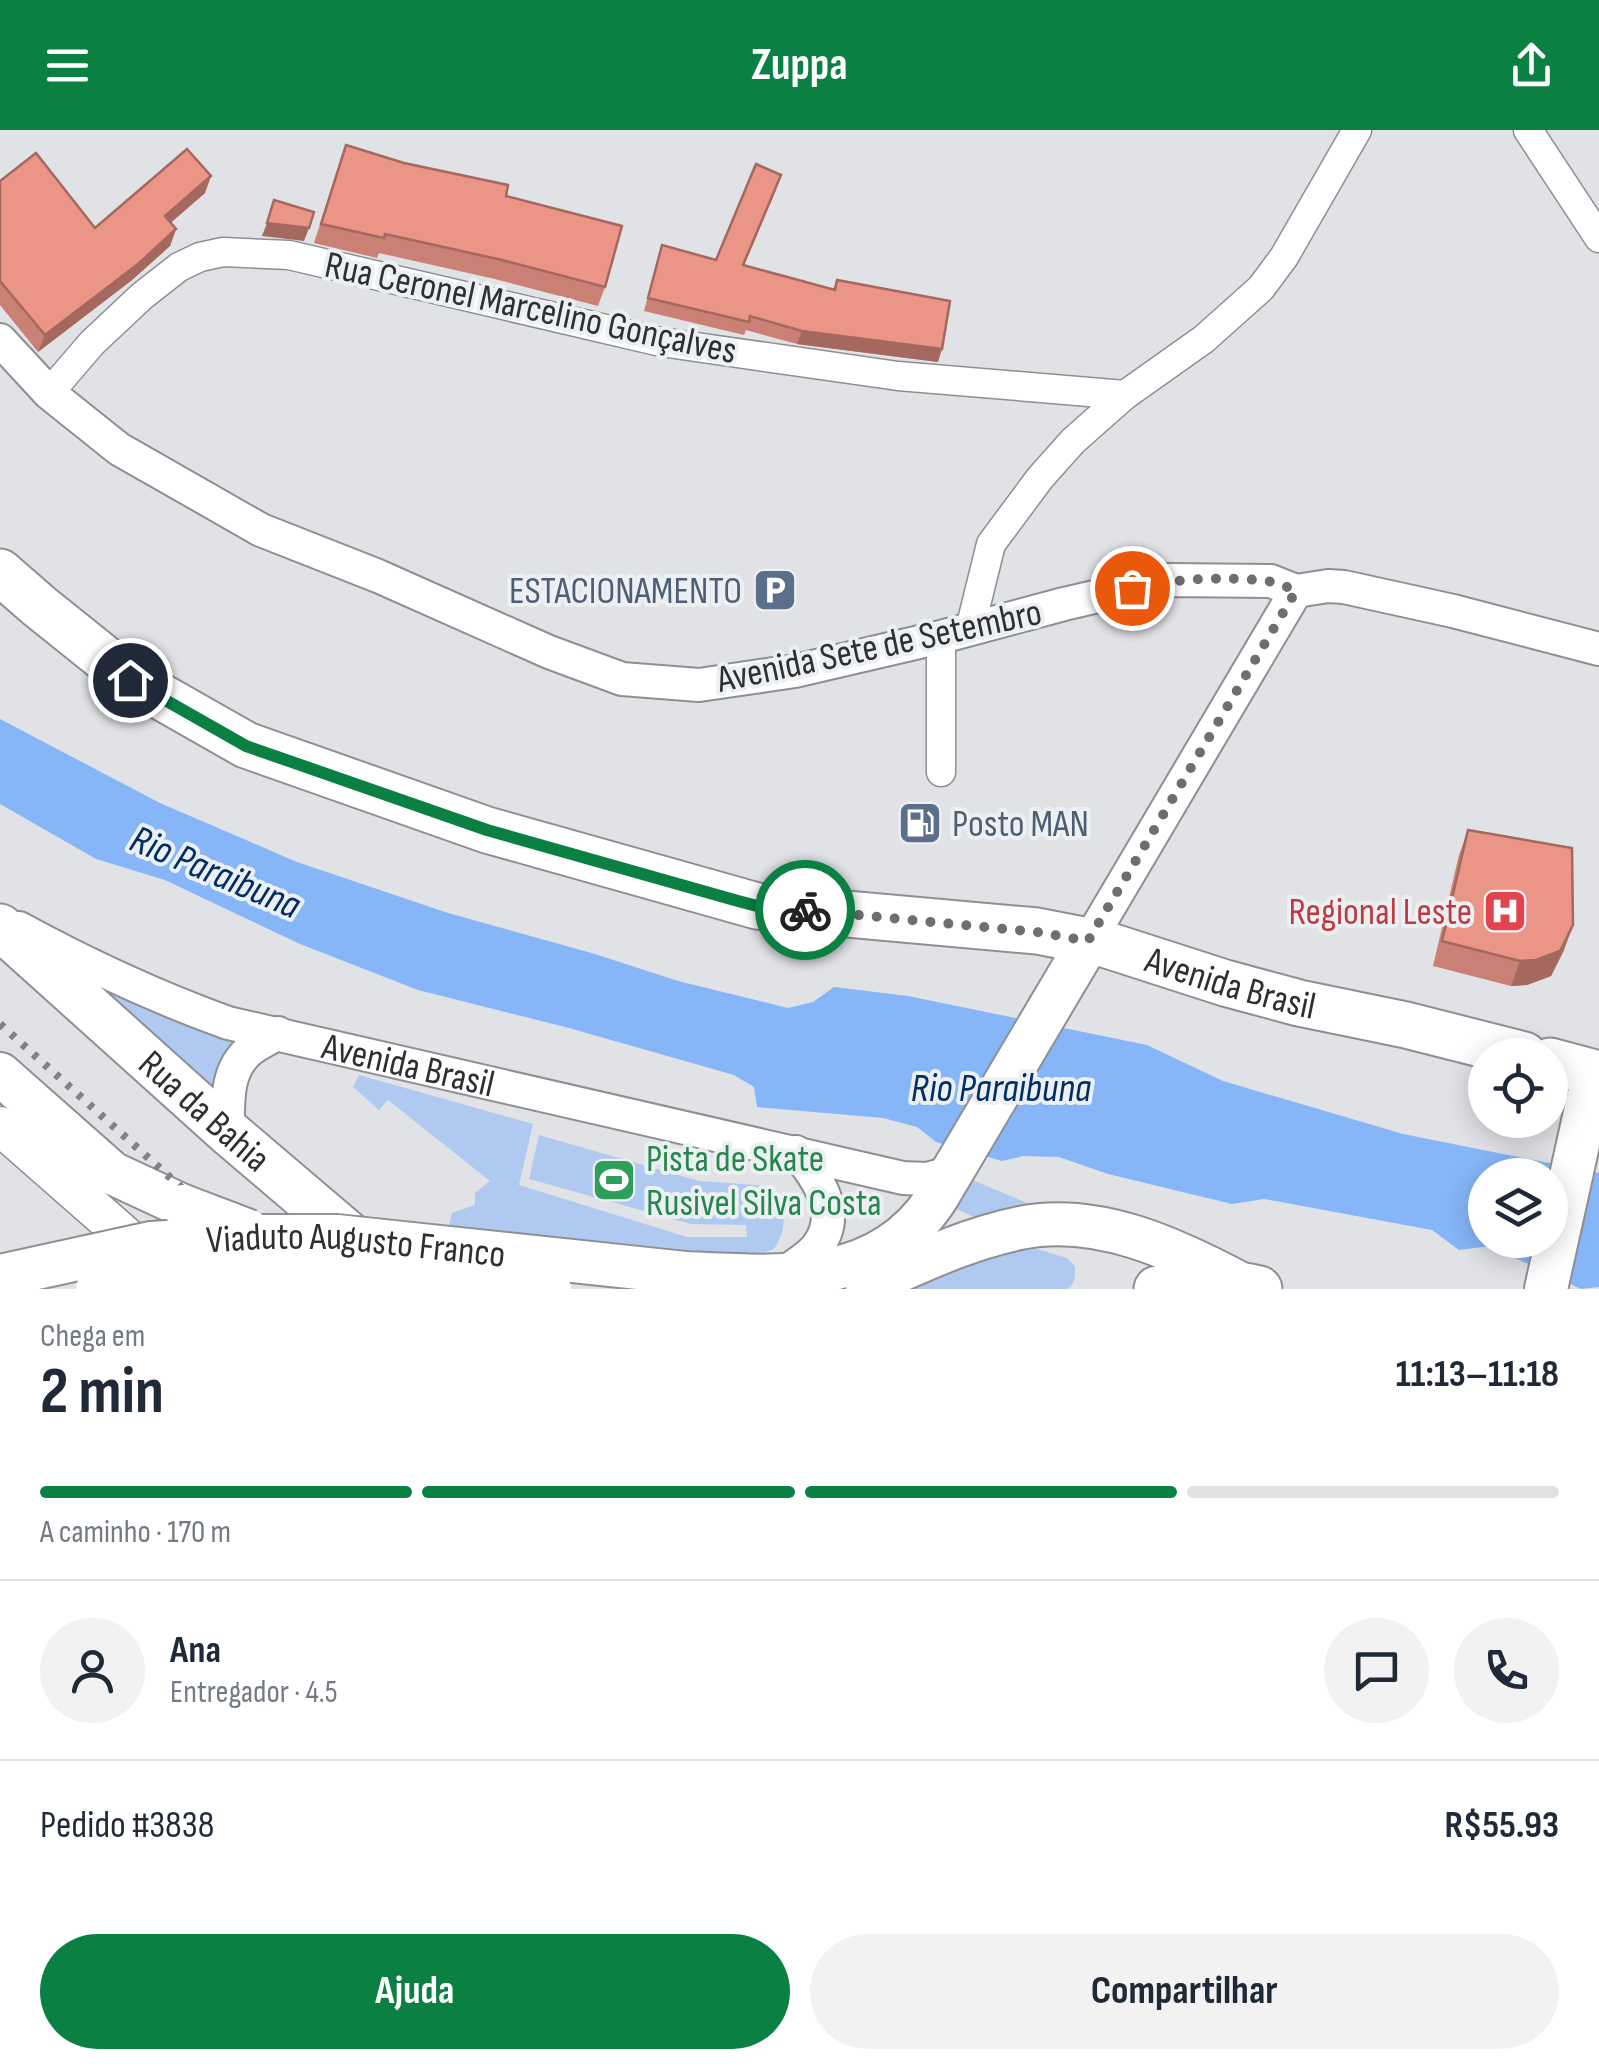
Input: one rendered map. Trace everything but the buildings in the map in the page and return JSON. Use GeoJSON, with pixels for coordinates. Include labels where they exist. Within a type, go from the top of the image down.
{"type":"FeatureCollection","features":[{"type":"Feature","properties":{"kind":"highway","name":"Avenida Brasil"},"geometry":{"type":"LineString","coordinates":[[0,572],[130,680],[246,746],[487,830],[757,906],[1037,932],[1104,944],[1299,1003],[1468,1041]]}},
{"type":"Feature","properties":{"kind":"highway","name":"Rua da Bahia"},"geometry":{"type":"LineString","coordinates":[[0,927],[228,1132],[413,1289]]}},
{"type":"Feature","properties":{"kind":"highway"},"geometry":{"type":"LineString","coordinates":[[1568,1068],[1594,1077]]}},
{"type":"Feature","properties":{"kind":"highway"},"geometry":{"type":"LineString","coordinates":[[1157,1289],[1197,1284],[1250,1286]]}},
{"type":"Feature","properties":{"kind":"main road","name":"Viaduto Augusto Franco"},"geometry":{"type":"LineString","coordinates":[[0,1276],[151,1244],[263,1236],[386,1239],[684,1273],[777,1278],[846,1266],[886,1248],[922,1220],[1088,941]]}},
{"type":"Feature","properties":{"kind":"main road"},"geometry":{"type":"LineString","coordinates":[[0,1074],[112,1173],[183,1206],[263,1236]]}},
{"type":"Feature","properties":{"kind":"main road"},"geometry":{"type":"LineString","coordinates":[[1546,1289],[1594,1077]]}},
{"type":"Feature","properties":{"kind":"main road"},"geometry":{"type":"LineString","coordinates":[[0,1126],[187,1289]]}},
{"type":"Feature","properties":{"kind":"main road"},"geometry":{"type":"LineString","coordinates":[[858,1289],[959,1245],[1020,1228],[1063,1224],[1139,1239],[1250,1286]]}},
{"type":"Feature","properties":{"kind":"main road","name":"Viaduto Augusto Franco"},"geometry":{"type":"LineString","coordinates":[[97,1289],[203,1272],[340,1268],[550,1289]]}},
{"type":"Feature","properties":{"kind":"street"},"geometry":{"type":"LineString","coordinates":[[941,772],[955,633],[991,544],[1073,441],[1126,395],[1204,339],[1262,288],[1357,130]]}},
{"type":"Feature","properties":{"kind":"street"},"geometry":{"type":"LineString","coordinates":[[1528,130],[1599,238]]}},
{"type":"Feature","properties":{"kind":"street","name":"Rua Ceronel Marcelino Gonçalves"},"geometry":{"type":"LineString","coordinates":[[50,394],[92,343],[142,296],[179,267],[223,252],[289,255],[661,342],[898,376],[1126,395]]}},
{"type":"Feature","properties":{"kind":"street","name":"Avenida Sete de Setembro"},"geometry":{"type":"LineString","coordinates":[[0,340],[50,394],[120,449],[261,530],[622,680],[699,684],[795,671],[1167,580],[1270,581],[1296,591],[1344,587],[1599,649]]}},
{"type":"Feature","properties":{"kind":"street"},"geometry":{"type":"LineString","coordinates":[[1088,941],[1296,591]]}},
{"type":"Feature","properties":{"kind":"street","name":"Avenida Brasil"},"geometry":{"type":"LineString","coordinates":[[0,918],[182,1007],[228,1023],[904,1178],[927,1179],[956,1163]]}},
{"type":"Feature","properties":{"kind":"street"},"geometry":{"type":"LineString","coordinates":[[228,1132],[228,1090],[237,1064],[249,1050],[278,1033]]}},
{"type":"Feature","properties":{"kind":"street"},"geometry":{"type":"LineString","coordinates":[[777,1278],[818,1245],[827,1228],[824,1192],[796,1152]]}},
{"type":"Feature","properties":{"kind":"shaded area"},"geometry":{"type":"Polygon","coordinates":[[[82,981],[234,1043],[219,1070],[216,1101],[82,981]]]}},
{"type":"Feature","properties":{"kind":"shaded area"},"geometry":{"type":"Polygon","coordinates":[[[359,1075],[533,1124],[519,1185],[687,1237],[747,1237],[746,1225],[691,1224],[529,1179],[539,1135],[699,1181],[770,1186],[782,1208],[779,1241],[774,1249],[754,1256],[682,1253],[449,1225],[452,1213],[475,1205],[475,1193],[490,1181],[388,1100],[379,1110],[353,1087],[359,1075]]]}},
{"type":"Feature","properties":{"kind":"shaded area"},"geometry":{"type":"Polygon","coordinates":[[[970,1179],[1039,1208],[985,1222],[952,1207],[970,1179]]]}},
{"type":"Feature","properties":{"kind":"shaded area"},"geometry":{"type":"Polygon","coordinates":[[[1027,1246],[1067,1258],[1075,1266],[1072,1285],[1067,1289],[903,1289],[966,1260],[1027,1246]]]}},
{"type":"Feature","properties":{"kind":"water","name":"Rio Paraibuna"},"geometry":{"type":"Polygon","coordinates":[[[0,719],[160,803],[297,862],[448,913],[678,981],[788,1008],[813,1002],[834,987],[908,996],[1147,1045],[1223,1081],[1403,1134],[1524,1158],[1468,1158],[1468,1249],[1459,1250],[1432,1230],[1264,1199],[1232,1204],[1108,1174],[1059,1157],[1023,1156],[1002,1161],[936,1142],[917,1127],[883,1118],[757,1107],[754,1087],[734,1075],[418,990],[300,944],[165,880],[96,859],[0,804],[0,719]]]}},
{"type":"Feature","properties":{"kind":"water","name":"Rio Paraibuna"},"geometry":{"type":"Polygon","coordinates":[[[1568,1167],[1599,1173],[1599,1287],[1581,1289],[1515,1258],[1568,1258],[1568,1167]]]}},
{"type":"Feature","properties":{"kind":"railway"},"geometry":{"type":"LineString","coordinates":[[0,1024],[256,1255],[301,1289]]}},
{"type":"Feature","properties":{"kind":"way so far"},"geometry":{"type":"LineString","coordinates":[[805,910],[1037,932],[1088,941],[1296,591],[1270,581],[1247,580],[1167,580],[1132,588]]}},
{"type":"Feature","properties":{"kind":"place","name":"ESTACIONAMENTO"},"geometry":{"type":"Point","coordinates":[775,590]}},
{"type":"Feature","properties":{"kind":"place","name":"Posto MAN"},"geometry":{"type":"Point","coordinates":[920,823]}},
{"type":"Feature","properties":{"kind":"place","name":"Regional Leste"},"geometry":{"type":"Point","coordinates":[1505,911]}},
{"type":"Feature","properties":{"kind":"place","name":"Pista de Skate Rusivel Silva Costa"},"geometry":{"type":"Point","coordinates":[614,1180]}},
{"type":"Feature","properties":{"kind":"route"},"geometry":{"type":"LineString","coordinates":[[130,680],[246,746],[487,830],[757,906],[805,910]]}}]}
